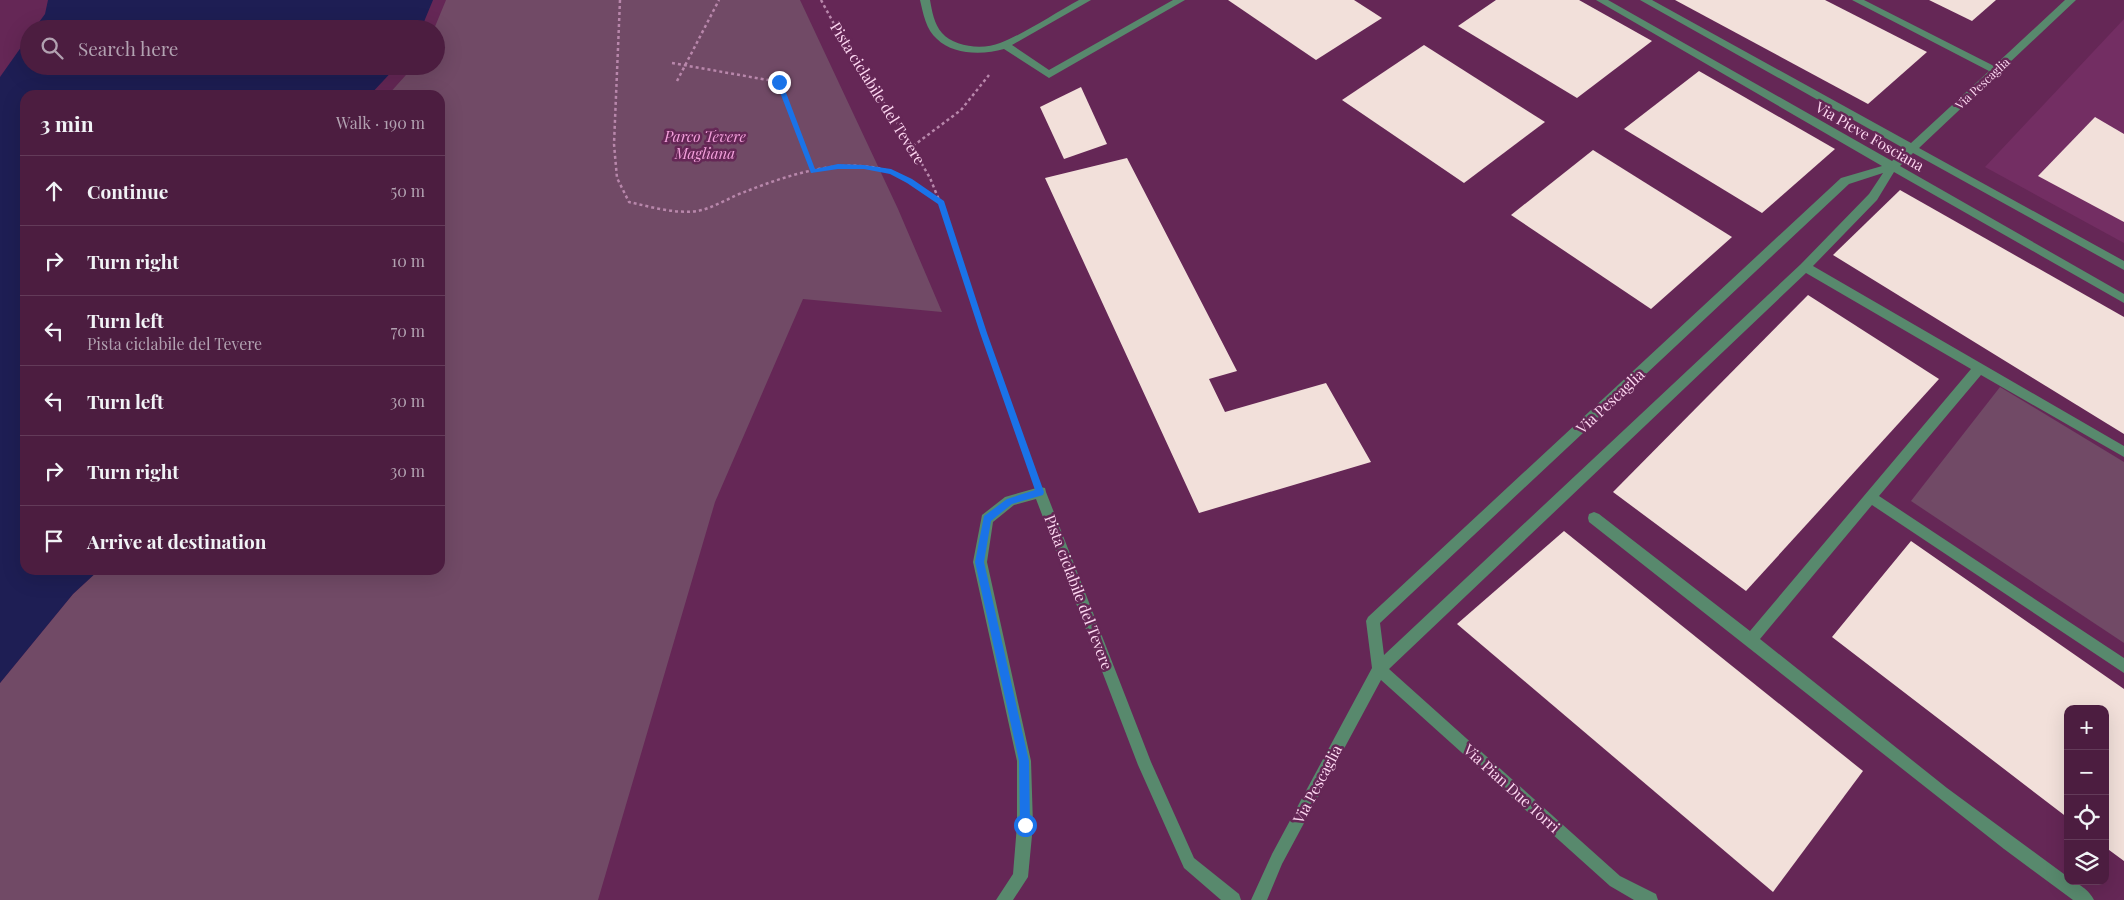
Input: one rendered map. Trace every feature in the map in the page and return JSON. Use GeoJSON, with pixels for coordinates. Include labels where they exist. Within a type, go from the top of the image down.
{"type":"FeatureCollection","features":[{"type":"Feature","properties":{"kind":"street"},"geometry":{"type":"LineString","coordinates":[[925,0],[934,27],[940,37],[961,46],[976,49],[994,49],[1005,45],[1086,0]]}},
{"type":"Feature","properties":{"kind":"street"},"geometry":{"type":"LineString","coordinates":[[1005,45],[1049,75],[1180,0]]}},
{"type":"Feature","properties":{"kind":"street","name":"Via Pieve Fosciana"},"geometry":{"type":"LineString","coordinates":[[1601,0],[2124,299]]}},
{"type":"Feature","properties":{"kind":"street","name":"Via Pieve Fosciana"},"geometry":{"type":"LineString","coordinates":[[1645,0],[1913,147],[2124,266]]}},
{"type":"Feature","properties":{"kind":"street"},"geometry":{"type":"LineString","coordinates":[[1857,0],[1996,71]]}},
{"type":"Feature","properties":{"kind":"street","name":"Via Pescaglia"},"geometry":{"type":"LineString","coordinates":[[1259,900],[1277,859],[1379,669],[1805,267],[1872,197],[1893,166],[2070,0]]}},
{"type":"Feature","properties":{"kind":"street","name":"Via Pescaglia"},"geometry":{"type":"LineString","coordinates":[[1379,669],[1373,621],[1845,181],[1893,166]]}},
{"type":"Feature","properties":{"kind":"street"},"geometry":{"type":"LineString","coordinates":[[1805,267],[2124,452]]}},
{"type":"Feature","properties":{"kind":"street"},"geometry":{"type":"LineString","coordinates":[[1751,640],[1979,368]]}},
{"type":"Feature","properties":{"kind":"street"},"geometry":{"type":"LineString","coordinates":[[1004,900],[1020,877],[1025,825],[1024,761],[980,562],[987,519],[1010,501],[1040,492]]}},
{"type":"Feature","properties":{"kind":"street","name":"Pista ciclabile del Tevere"},"geometry":{"type":"LineString","coordinates":[[1040,492],[1145,765],[1189,863],[1233,900]]}},
{"type":"Feature","properties":{"kind":"street"},"geometry":{"type":"LineString","coordinates":[[1871,498],[2124,666]]}},
{"type":"Feature","properties":{"kind":"street"},"geometry":{"type":"LineString","coordinates":[[1594,518],[1751,640],[1942,793],[2086,900]]}},
{"type":"Feature","properties":{"kind":"street","name":"Via Pian Due Torri"},"geometry":{"type":"LineString","coordinates":[[1379,669],[1615,881],[1650,900]]}},
{"type":"Feature","properties":{"kind":"path"},"geometry":{"type":"LineString","coordinates":[[620,0],[614,144],[616,178],[629,202],[650,208],[698,211],[766,183],[838,166],[864,167],[891,172],[910,181],[941,202]]}},
{"type":"Feature","properties":{"kind":"path"},"geometry":{"type":"LineString","coordinates":[[677,81],[719,0]]}},
{"type":"Feature","properties":{"kind":"path","name":"Pista ciclabile del Tevere"},"geometry":{"type":"LineString","coordinates":[[821,0],[845,45],[913,146],[941,202],[983,333],[1040,492]]}},
{"type":"Feature","properties":{"kind":"path"},"geometry":{"type":"LineString","coordinates":[[672,63],[779,82],[813,172]]}},
{"type":"Feature","properties":{"kind":"path"},"geometry":{"type":"LineString","coordinates":[[913,146],[961,110],[991,73]]}},
{"type":"Feature","properties":{"kind":"shaded area"},"geometry":{"type":"Polygon","coordinates":[[[48,0],[433,0],[425,20],[41,20],[45,14],[48,0]]]}},
{"type":"Feature","properties":{"kind":"shaded area"},"geometry":{"type":"Polygon","coordinates":[[[2124,19],[2124,243],[1985,167],[2124,19]]]}},
{"type":"Feature","properties":{"kind":"shaded area"},"geometry":{"type":"Polygon","coordinates":[[[20,49],[20,75],[389,75],[375,90],[20,90],[20,575],[94,575],[73,594],[0,683],[0,77],[20,49]]]}},
{"type":"Feature","properties":{"kind":"green space","name":"Parco Tevere Magliana"},"geometry":{"type":"Polygon","coordinates":[[[446,0],[800,0],[898,209],[942,312],[803,299],[715,502],[598,900],[0,900],[0,683],[73,594],[94,575],[445,575],[445,90],[392,90],[406,75],[445,75],[445,20],[438,20],[446,0]]]}},
{"type":"Feature","properties":{"kind":"green space"},"geometry":{"type":"Polygon","coordinates":[[[2000,387],[2124,462],[2124,643],[1911,501],[2000,387]]]}},
{"type":"Feature","properties":{"kind":"building"},"geometry":{"type":"Polygon","coordinates":[[[1228,0],[1354,0],[1382,18],[1316,60],[1228,0]]]}},
{"type":"Feature","properties":{"kind":"building"},"geometry":{"type":"Polygon","coordinates":[[[1496,0],[1579,0],[1652,41],[1577,98],[1458,26],[1496,0]]]}},
{"type":"Feature","properties":{"kind":"building"},"geometry":{"type":"Polygon","coordinates":[[[1675,0],[1825,0],[1927,52],[1868,104],[1675,0]]]}},
{"type":"Feature","properties":{"kind":"building"},"geometry":{"type":"Polygon","coordinates":[[[1929,0],[1996,0],[1972,21],[1929,0]]]}},
{"type":"Feature","properties":{"kind":"building"},"geometry":{"type":"Polygon","coordinates":[[[1424,45],[1545,122],[1464,183],[1342,100],[1424,45]]]}},
{"type":"Feature","properties":{"kind":"building"},"geometry":{"type":"Polygon","coordinates":[[[1699,71],[1835,149],[1762,213],[1624,129],[1699,71]]]}},
{"type":"Feature","properties":{"kind":"building"},"geometry":{"type":"Polygon","coordinates":[[[1081,87],[1107,144],[1064,159],[1040,107],[1081,87]]]}},
{"type":"Feature","properties":{"kind":"building"},"geometry":{"type":"Polygon","coordinates":[[[2095,117],[2124,134],[2124,222],[2038,176],[2095,117]]]}},
{"type":"Feature","properties":{"kind":"building"},"geometry":{"type":"Polygon","coordinates":[[[1593,150],[1732,237],[1651,309],[1511,215],[1593,150]]]}},
{"type":"Feature","properties":{"kind":"building"},"geometry":{"type":"Polygon","coordinates":[[[1127,158],[1237,371],[1209,379],[1225,412],[1326,383],[1371,462],[1199,513],[1045,178],[1127,158]]]}},
{"type":"Feature","properties":{"kind":"building"},"geometry":{"type":"Polygon","coordinates":[[[1900,190],[2124,317],[2124,434],[1833,255],[1900,190]]]}},
{"type":"Feature","properties":{"kind":"building"},"geometry":{"type":"Polygon","coordinates":[[[1808,295],[1939,379],[1746,591],[1613,492],[1808,295]]]}},
{"type":"Feature","properties":{"kind":"building"},"geometry":{"type":"Polygon","coordinates":[[[1564,531],[1863,771],[1773,892],[1457,624],[1564,531]]]}},
{"type":"Feature","properties":{"kind":"building"},"geometry":{"type":"Polygon","coordinates":[[[1911,541],[2124,689],[2124,861],[2109,850],[2109,705],[2064,705],[2064,815],[1832,637],[1911,541]]]}},
{"type":"Feature","properties":{"kind":"route"},"geometry":{"type":"LineString","coordinates":[[779,82],[813,172],[838,166],[864,167],[891,172],[910,181],[941,202],[983,333],[1040,492],[1010,501],[987,519],[980,562],[1024,761],[1025,825]]}}]}
